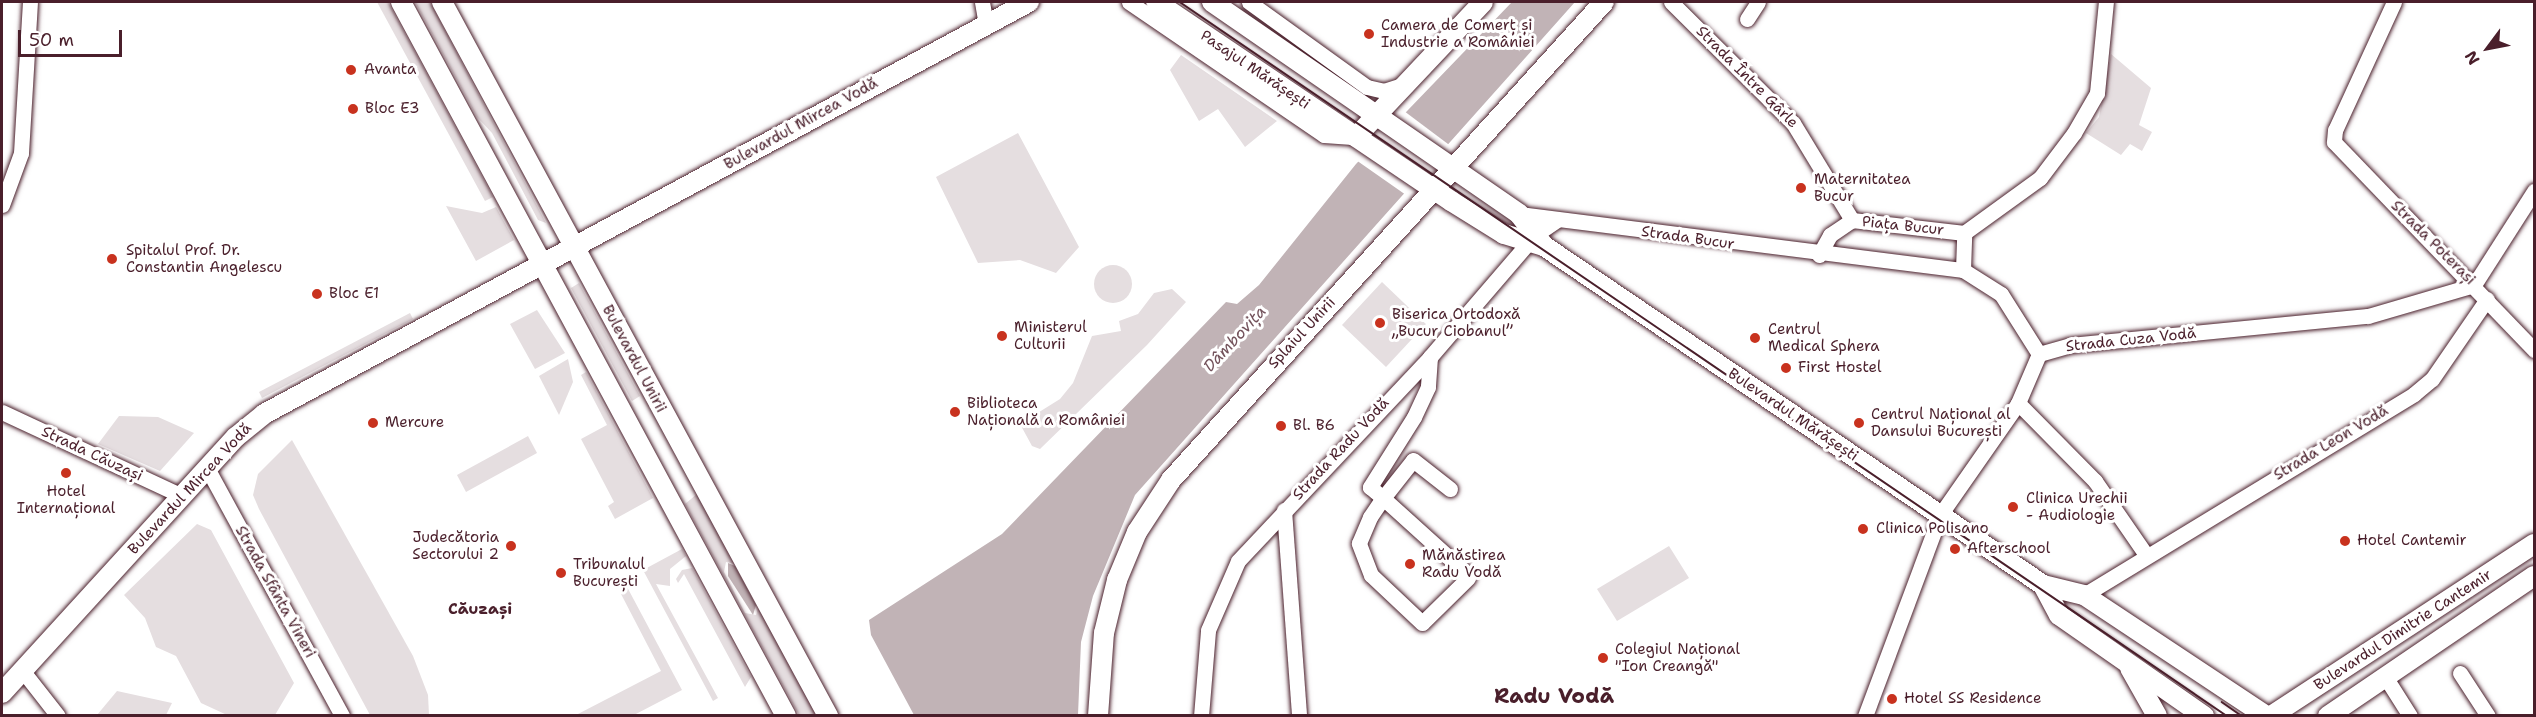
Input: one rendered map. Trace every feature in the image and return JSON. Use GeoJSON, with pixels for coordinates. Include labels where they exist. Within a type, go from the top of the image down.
{"type":"FeatureCollection","features":[{"type":"Feature","properties":{"kind":"main road"},"geometry":{"type":"LineString","coordinates":[[401,2],[786,716]]}},
{"type":"Feature","properties":{"kind":"main road","name":"Bulevardul Unirii"},"geometry":{"type":"LineString","coordinates":[[442,2],[828,716]]}},
{"type":"Feature","properties":{"kind":"main road","name":"Bulevardul Mircea Vodă"},"geometry":{"type":"LineString","coordinates":[[10,679],[207,468],[264,414],[1029,2]]}},
{"type":"Feature","properties":{"kind":"main road","name":"Pasajul Mărășești"},"geometry":{"type":"LineString","coordinates":[[1155,2],[1428,185]]}},
{"type":"Feature","properties":{"kind":"main road"},"geometry":{"type":"LineString","coordinates":[[1212,2],[1385,119]]}},
{"type":"Feature","properties":{"kind":"main road"},"geometry":{"type":"LineString","coordinates":[[1362,142],[1385,119],[1405,84],[1483,2]]}},
{"type":"Feature","properties":{"kind":"main road","name":"Splaiul Unirii"},"geometry":{"type":"LineString","coordinates":[[1098,716],[1109,606],[1147,515],[1197,448],[1428,185],[1604,2]]}},
{"type":"Feature","properties":{"kind":"main road","name":"Bulevardul Mărășești"},"geometry":{"type":"LineString","coordinates":[[1385,119],[1519,214],[1536,241]]}},
{"type":"Feature","properties":{"kind":"main road","name":"Bulevardul Mărășești"},"geometry":{"type":"LineString","coordinates":[[1428,185],[1504,234],[1536,241],[2043,585],[2084,595],[2266,716]]}},
{"type":"Feature","properties":{"kind":"main road","name":"Bulevardul Dimitrie Cantemir"},"geometry":{"type":"LineString","coordinates":[[2271,716],[2535,544]]}},
{"type":"Feature","properties":{"kind":"main road","name":"Bulevardul Dimitrie Cantemir"},"geometry":{"type":"LineString","coordinates":[[2328,716],[2535,576]]}},
{"type":"Feature","properties":{"kind":"main road","name":"Bulevardul Mărășești"},"geometry":{"type":"LineString","coordinates":[[2043,585],[2059,615],[2204,716]]}},
{"type":"Feature","properties":{"kind":"main road"},"geometry":{"type":"LineString","coordinates":[[2127,663],[2157,716]]}},
{"type":"Feature","properties":{"kind":"street"},"geometry":{"type":"LineString","coordinates":[[2,205],[21,153],[30,2]]}},
{"type":"Feature","properties":{"kind":"street"},"geometry":{"type":"LineString","coordinates":[[981,2],[986,24]]}},
{"type":"Feature","properties":{"kind":"street"},"geometry":{"type":"LineString","coordinates":[[1129,2],[1324,135],[1362,142]]}},
{"type":"Feature","properties":{"kind":"street"},"geometry":{"type":"LineString","coordinates":[[1249,2],[1367,87],[1384,91],[1405,84]]}},
{"type":"Feature","properties":{"kind":"street","name":"Strada Între Gârle"},"geometry":{"type":"LineString","coordinates":[[1671,2],[1793,123],[1852,220]]}},
{"type":"Feature","properties":{"kind":"street"},"geometry":{"type":"LineString","coordinates":[[1747,19],[1758,2]]}},
{"type":"Feature","properties":{"kind":"street"},"geometry":{"type":"LineString","coordinates":[[1965,233],[2040,178],[2074,133],[2097,93],[2106,2]]}},
{"type":"Feature","properties":{"kind":"street","name":"Strada Poterași"},"geometry":{"type":"LineString","coordinates":[[2394,2],[2334,136],[2338,147],[2535,350]]}},
{"type":"Feature","properties":{"kind":"street"},"geometry":{"type":"LineString","coordinates":[[1367,87],[1385,119]]}},
{"type":"Feature","properties":{"kind":"street"},"geometry":{"type":"LineString","coordinates":[[2474,285],[2535,191]]}},
{"type":"Feature","properties":{"kind":"street","name":"Strada Bucur"},"geometry":{"type":"LineString","coordinates":[[1519,214],[1819,255]]}},
{"type":"Feature","properties":{"kind":"street"},"geometry":{"type":"LineString","coordinates":[[1536,241],[1557,220]]}},
{"type":"Feature","properties":{"kind":"street","name":"Piața Bucur"},"geometry":{"type":"LineString","coordinates":[[1819,255],[1830,235],[1852,220],[1965,233],[1963,270]]}},
{"type":"Feature","properties":{"kind":"street","name":"Strada Radu Vodă"},"geometry":{"type":"LineString","coordinates":[[1299,716],[1284,510],[1430,357],[1536,241]]}},
{"type":"Feature","properties":{"kind":"street"},"geometry":{"type":"LineString","coordinates":[[1819,255],[1963,270],[2001,294],[2040,354],[2018,403],[1940,515],[1865,716]]}},
{"type":"Feature","properties":{"kind":"street","name":"Strada Cuza Vodă"},"geometry":{"type":"LineString","coordinates":[[2040,354],[2070,345],[2368,316],[2474,285]]}},
{"type":"Feature","properties":{"kind":"street","name":"Strada Leon Vodă"},"geometry":{"type":"LineString","coordinates":[[2084,595],[2146,555],[2414,394],[2432,379],[2487,299]]}},
{"type":"Feature","properties":{"kind":"street"},"geometry":{"type":"LineString","coordinates":[[1430,357],[1428,387],[1414,417],[1370,487],[1383,498],[1468,578],[1422,623],[1371,575],[1359,553],[1361,534],[1383,498],[1413,460],[1450,489]]}},
{"type":"Feature","properties":{"kind":"street"},"geometry":{"type":"LineString","coordinates":[[2018,403],[2095,481],[2146,555]]}},
{"type":"Feature","properties":{"kind":"street","name":"Strada Căuzași"},"geometry":{"type":"LineString","coordinates":[[2,412],[182,496]]}},
{"type":"Feature","properties":{"kind":"street","name":"Strada Sfânta Vineri"},"geometry":{"type":"LineString","coordinates":[[207,468],[342,716]]}},
{"type":"Feature","properties":{"kind":"street"},"geometry":{"type":"LineString","coordinates":[[1201,716],[1203,656],[1217,601],[1238,561],[1284,510]]}},
{"type":"Feature","properties":{"kind":"street"},"geometry":{"type":"LineString","coordinates":[[2460,673],[2488,716]]}},
{"type":"Feature","properties":{"kind":"street"},"geometry":{"type":"LineString","coordinates":[[2386,678],[2410,716]]}},
{"type":"Feature","properties":{"kind":"street"},"geometry":{"type":"LineString","coordinates":[[10,679],[58,716]]}},
{"type":"Feature","properties":{"kind":"shaded area"},"geometry":{"type":"Polygon","coordinates":[[[377,2],[388,2],[493,197],[485,201],[377,2]]]}},
{"type":"Feature","properties":{"kind":"shaded area"},"geometry":{"type":"Polygon","coordinates":[[[415,2],[430,2],[546,223],[538,220],[492,133],[477,117],[415,2]]]}},
{"type":"Feature","properties":{"kind":"shaded area"},"geometry":{"type":"Polygon","coordinates":[[[2111,54],[2151,88],[2139,125],[2152,132],[2142,151],[2130,144],[2121,155],[2086,133],[2099,117],[2111,54]]]}},
{"type":"Feature","properties":{"kind":"shaded area"},"geometry":{"type":"Polygon","coordinates":[[[1181,55],[1277,121],[1245,147],[1218,109],[1199,121],[1170,70],[1181,55]]]}},
{"type":"Feature","properties":{"kind":"shaded area"},"geometry":{"type":"Polygon","coordinates":[[[1018,133],[1079,247],[1056,273],[1020,260],[978,263],[936,177],[1018,133]]]}},
{"type":"Feature","properties":{"kind":"shaded area"},"geometry":{"type":"Polygon","coordinates":[[[446,206],[482,213],[496,207],[514,240],[476,261],[446,206]]]}},
{"type":"Feature","properties":{"kind":"shaded area"},"geometry":{"type":"Polygon","coordinates":[[[1113,265],[1126,271],[1132,284],[1126,297],[1113,303],[1100,297],[1094,284],[1100,271],[1113,265]]]}},
{"type":"Feature","properties":{"kind":"shaded area"},"geometry":{"type":"Polygon","coordinates":[[[1382,282],[1426,324],[1386,367],[1342,325],[1382,282]]]}},
{"type":"Feature","properties":{"kind":"shaded area"},"geometry":{"type":"Polygon","coordinates":[[[579,283],[640,396],[632,401],[571,288],[579,283]]]}},
{"type":"Feature","properties":{"kind":"shaded area"},"geometry":{"type":"Polygon","coordinates":[[[1172,289],[1186,302],[1147,345],[1040,449],[1032,446],[1020,424],[1060,399],[1073,383],[1092,336],[1121,331],[1119,321],[1138,314],[1154,293],[1172,289]]]}},
{"type":"Feature","properties":{"kind":"shaded area"},"geometry":{"type":"Polygon","coordinates":[[[537,310],[565,353],[535,369],[510,324],[537,310]]]}},
{"type":"Feature","properties":{"kind":"shaded area"},"geometry":{"type":"Polygon","coordinates":[[[410,313],[413,319],[262,398],[259,392],[410,313]]]}},
{"type":"Feature","properties":{"kind":"shaded area"},"geometry":{"type":"Polygon","coordinates":[[[568,359],[573,382],[559,415],[539,376],[568,359]]]}},
{"type":"Feature","properties":{"kind":"shaded area"},"geometry":{"type":"Polygon","coordinates":[[[586,372],[653,498],[615,519],[608,506],[614,502],[581,439],[607,425],[581,375],[586,372]]]}},
{"type":"Feature","properties":{"kind":"shaded area"},"geometry":{"type":"Polygon","coordinates":[[[119,416],[158,417],[194,433],[160,471],[98,444],[119,416]]]}},
{"type":"Feature","properties":{"kind":"shaded area"},"geometry":{"type":"Polygon","coordinates":[[[528,436],[537,453],[466,492],[457,475],[528,436]]]}},
{"type":"Feature","properties":{"kind":"shaded area"},"geometry":{"type":"Polygon","coordinates":[[[292,440],[413,656],[428,695],[429,715],[370,715],[259,509],[253,495],[258,474],[292,440]]]}},
{"type":"Feature","properties":{"kind":"shaded area"},"geometry":{"type":"Polygon","coordinates":[[[697,494],[702,496],[820,715],[799,715],[685,504],[697,494]],[[726,562],[724,572],[745,613],[756,615],[759,605],[736,564],[726,562]]]}},
{"type":"Feature","properties":{"kind":"shaded area"},"geometry":{"type":"Polygon","coordinates":[[[197,524],[211,530],[294,683],[275,715],[227,715],[201,703],[176,656],[156,647],[145,618],[124,595],[197,524]]]}},
{"type":"Feature","properties":{"kind":"shaded area"},"geometry":{"type":"Polygon","coordinates":[[[1669,546],[1689,578],[1617,621],[1597,589],[1669,546]]]}},
{"type":"Feature","properties":{"kind":"shaded area"},"geometry":{"type":"Polygon","coordinates":[[[682,549],[686,556],[670,569],[670,586],[656,584],[718,698],[713,701],[643,570],[682,549]]]}},
{"type":"Feature","properties":{"kind":"shaded area"},"geometry":{"type":"Polygon","coordinates":[[[692,568],[751,677],[745,687],[684,574],[678,583],[676,579],[682,570],[692,568]]]}},
{"type":"Feature","properties":{"kind":"shaded area"},"geometry":{"type":"Polygon","coordinates":[[[626,585],[682,690],[634,715],[576,715],[661,671],[621,594],[626,585]]]}},
{"type":"Feature","properties":{"kind":"shaded area"},"geometry":{"type":"Polygon","coordinates":[[[117,691],[172,703],[166,715],[97,715],[117,691]]]}},
{"type":"Feature","properties":{"kind":"water","name":"Dâmbovița"},"geometry":{"type":"Polygon","coordinates":[[[1512,2],[1575,2],[1135,495],[1093,596],[1081,642],[1078,715],[914,715],[871,635],[869,620],[1002,534],[1226,302],[1237,304],[1259,285],[1356,164],[1512,2]]]}},
{"type":"Feature","properties":{"kind":"water"},"geometry":{"type":"Polygon","coordinates":[[[728,563],[735,566],[756,605],[753,615],[728,576],[728,563]]]}},
{"type":"Feature","properties":{"kind":"pier"},"geometry":{"type":"Polygon","coordinates":[[[1404,111],[1452,147],[1406,195],[1356,160],[1404,111]]]}},
{"type":"Feature","properties":{"kind":"tram line"},"geometry":{"type":"LineString","coordinates":[[1180,2],[2227,716]]}},
{"type":"Feature","properties":{"kind":"tram line"},"geometry":{"type":"LineString","coordinates":[[2222,702],[2242,716]]}},
{"type":"Feature","properties":{"kind":"place","name":"Camera de Comerț și Industrie a României"},"geometry":{"type":"Point","coordinates":[1369,34]}},
{"type":"Feature","properties":{"kind":"place","name":"Avanta"},"geometry":{"type":"Point","coordinates":[351,70]}},
{"type":"Feature","properties":{"kind":"place","name":"Bloc E3"},"geometry":{"type":"Point","coordinates":[353,109]}},
{"type":"Feature","properties":{"kind":"place","name":"Maternitatea Bucur"},"geometry":{"type":"Point","coordinates":[1801,188]}},
{"type":"Feature","properties":{"kind":"place","name":"Spitalul Prof. Dr. Constantin Angelescu"},"geometry":{"type":"Point","coordinates":[112,259]}},
{"type":"Feature","properties":{"kind":"place","name":"Bloc E1"},"geometry":{"type":"Point","coordinates":[317,294]}},
{"type":"Feature","properties":{"kind":"place","name":"Biserica Ortodoxă „Bucur Ciobanul”"},"geometry":{"type":"Point","coordinates":[1380,323]}},
{"type":"Feature","properties":{"kind":"place","name":"Ministerul Culturii"},"geometry":{"type":"Point","coordinates":[1002,336]}},
{"type":"Feature","properties":{"kind":"place","name":"Centrul Medical Sphera"},"geometry":{"type":"Point","coordinates":[1755,338]}},
{"type":"Feature","properties":{"kind":"place","name":"First Hostel"},"geometry":{"type":"Point","coordinates":[1786,368]}},
{"type":"Feature","properties":{"kind":"place","name":"Biblioteca Națională a României"},"geometry":{"type":"Point","coordinates":[955,412]}},
{"type":"Feature","properties":{"kind":"place","name":"Mercure"},"geometry":{"type":"Point","coordinates":[373,423]}},
{"type":"Feature","properties":{"kind":"place","name":"Centrul Național al Dansului București"},"geometry":{"type":"Point","coordinates":[1859,423]}},
{"type":"Feature","properties":{"kind":"place","name":"Bl. B6"},"geometry":{"type":"Point","coordinates":[1281,426]}},
{"type":"Feature","properties":{"kind":"place","name":"Hotel Internațional"},"geometry":{"type":"Point","coordinates":[66,473]}},
{"type":"Feature","properties":{"kind":"place","name":"Clinica Urechii - Audiologie"},"geometry":{"type":"Point","coordinates":[2013,507]}},
{"type":"Feature","properties":{"kind":"place","name":"Clinica Polisano"},"geometry":{"type":"Point","coordinates":[1863,529]}},
{"type":"Feature","properties":{"kind":"place","name":"Hotel Cantemir"},"geometry":{"type":"Point","coordinates":[2345,541]}},
{"type":"Feature","properties":{"kind":"place","name":"Judecătoria Sectorului 2"},"geometry":{"type":"Point","coordinates":[511,546]}},
{"type":"Feature","properties":{"kind":"place","name":"Afterschool"},"geometry":{"type":"Point","coordinates":[1955,549]}},
{"type":"Feature","properties":{"kind":"place","name":"Mănăstirea Radu Vodă"},"geometry":{"type":"Point","coordinates":[1410,564]}},
{"type":"Feature","properties":{"kind":"place","name":"Tribunalul București"},"geometry":{"type":"Point","coordinates":[561,573]}},
{"type":"Feature","properties":{"kind":"place","name":"Colegiul Național \"Ion Creangă\""},"geometry":{"type":"Point","coordinates":[1603,658]}},
{"type":"Feature","properties":{"kind":"place","name":"Hotel SS Residence"},"geometry":{"type":"Point","coordinates":[1892,699]}},
{"type":"Feature","properties":{"kind":"district","name":"Căuzași"},"geometry":{"type":"Point","coordinates":[480,609]}},
{"type":"Feature","properties":{"kind":"district","name":"Radu Vodă"},"geometry":{"type":"Point","coordinates":[1554,696]}}]}
